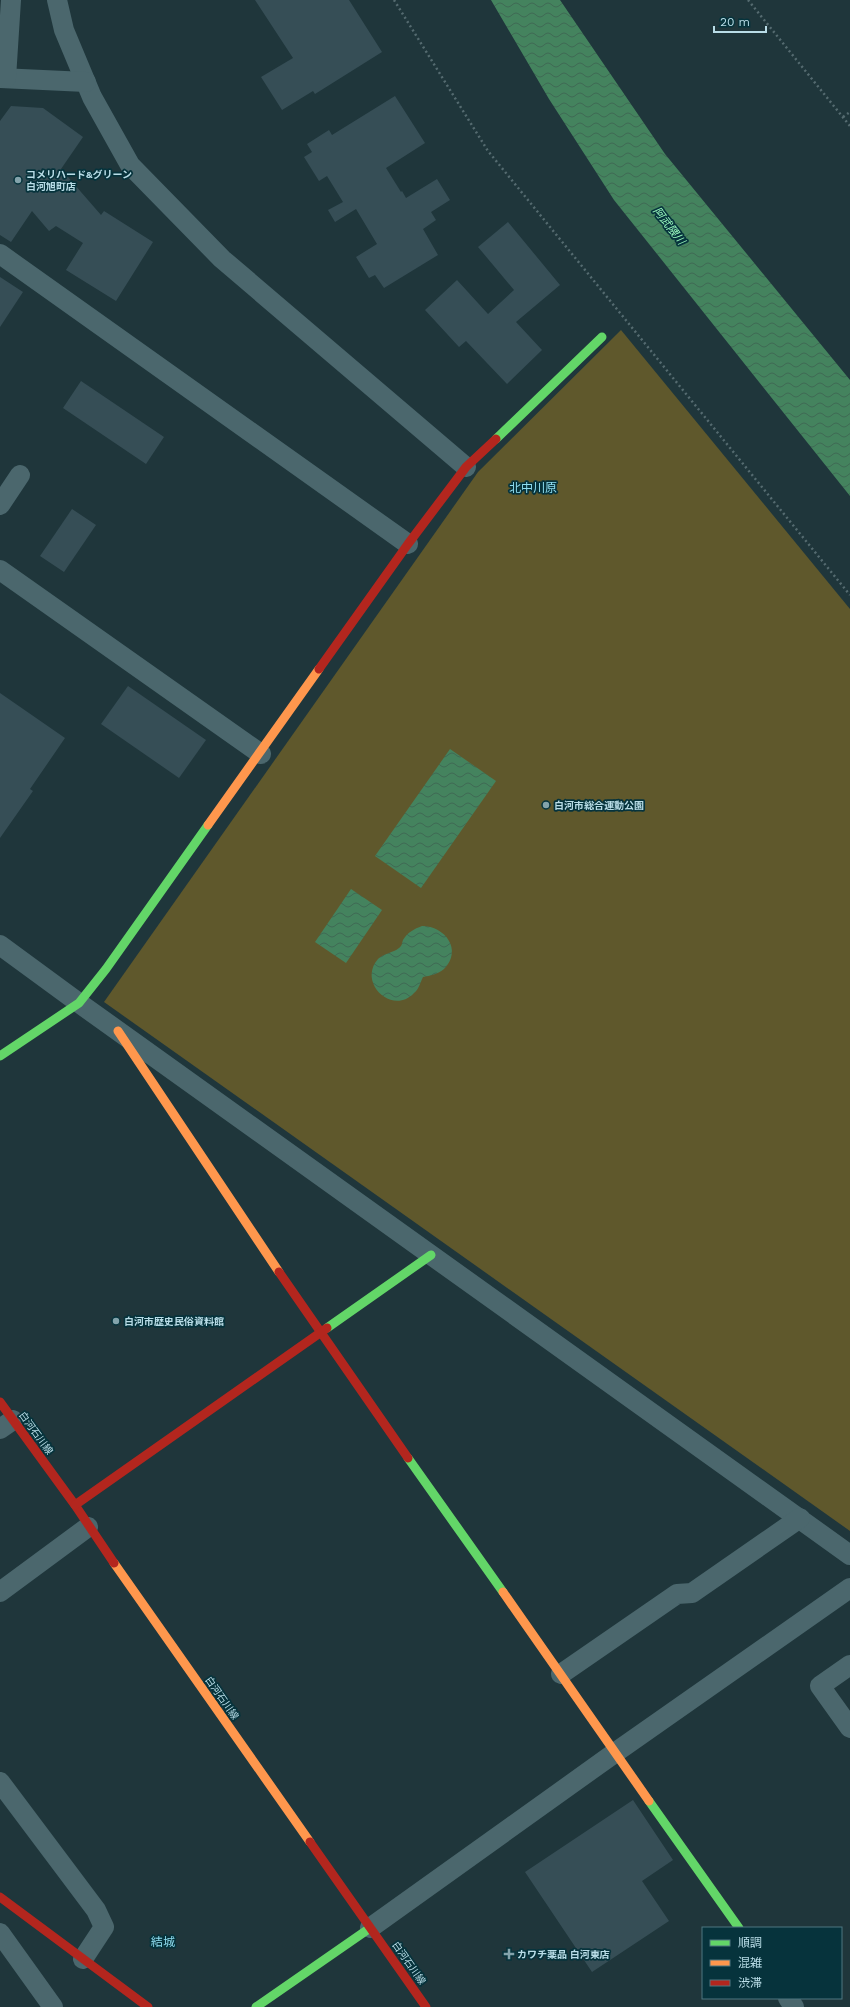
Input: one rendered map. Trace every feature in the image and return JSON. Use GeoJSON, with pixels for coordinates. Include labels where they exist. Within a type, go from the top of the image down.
{"type":"FeatureCollection","features":[{"type":"Feature","properties":{"kind":"street"},"geometry":{"type":"LineString","coordinates":[[11,0],[3,78],[86,82]]}},
{"type":"Feature","properties":{"kind":"street"},"geometry":{"type":"LineString","coordinates":[[57,0],[64,30],[92,97],[130,165],[222,259],[466,467]]}},
{"type":"Feature","properties":{"kind":"street"},"geometry":{"type":"LineString","coordinates":[[0,254],[408,544]]}},
{"type":"Feature","properties":{"kind":"street"},"geometry":{"type":"LineString","coordinates":[[0,1056],[79,1003],[106,969],[261,754],[408,544],[466,467],[602,337]]}},
{"type":"Feature","properties":{"kind":"street"},"geometry":{"type":"LineString","coordinates":[[0,505],[20,475]]}},
{"type":"Feature","properties":{"kind":"street"},"geometry":{"type":"LineString","coordinates":[[0,570],[261,754]]}},
{"type":"Feature","properties":{"kind":"street"},"geometry":{"type":"LineString","coordinates":[[0,945],[850,1555]]}},
{"type":"Feature","properties":{"kind":"street"},"geometry":{"type":"LineString","coordinates":[[118,1031],[320,1333],[738,1927]]}},
{"type":"Feature","properties":{"kind":"street"},"geometry":{"type":"LineString","coordinates":[[75,1505],[431,1255]]}},
{"type":"Feature","properties":{"kind":"street","name":"白河石川線"},"geometry":{"type":"LineString","coordinates":[[0,1402],[6,1424],[75,1505],[88,1527],[426,2007]]}},
{"type":"Feature","properties":{"kind":"street"},"geometry":{"type":"LineString","coordinates":[[561,1674],[677,1594],[692,1593],[800,1518]]}},
{"type":"Feature","properties":{"kind":"street"},"geometry":{"type":"LineString","coordinates":[[0,1592],[88,1527]]}},
{"type":"Feature","properties":{"kind":"street"},"geometry":{"type":"LineString","coordinates":[[256,2007],[850,1588]]}},
{"type":"Feature","properties":{"kind":"street"},"geometry":{"type":"LineString","coordinates":[[850,1665],[820,1686],[850,1728]]}},
{"type":"Feature","properties":{"kind":"street"},"geometry":{"type":"LineString","coordinates":[[0,1782],[96,1910],[104,1927],[83,1959]]}},
{"type":"Feature","properties":{"kind":"street"},"geometry":{"type":"LineString","coordinates":[[0,1897],[148,2007]]}},
{"type":"Feature","properties":{"kind":"street"},"geometry":{"type":"LineString","coordinates":[[0,1933],[53,2007]]}},
{"type":"Feature","properties":{"kind":"path"},"geometry":{"type":"LineString","coordinates":[[394,0],[488,151],[850,595]]}},
{"type":"Feature","properties":{"kind":"path"},"geometry":{"type":"LineString","coordinates":[[748,0],[850,126]]}},
{"type":"Feature","properties":{"kind":"path"},"geometry":{"type":"LineString","coordinates":[[843,117],[850,112]]}},
{"type":"Feature","properties":{"kind":"shaded area","name":"白河市総合運動公園"},"geometry":{"type":"Polygon","coordinates":[[[621,330],[850,609],[850,1531],[104,1002],[478,472],[621,330]]]}},
{"type":"Feature","properties":{"kind":"water","name":"阿武隈川"},"geometry":{"type":"Polygon","coordinates":[[[491,0],[560,0],[665,154],[850,380],[850,496],[614,200],[549,99],[491,0]]]}},
{"type":"Feature","properties":{"kind":"water"},"geometry":{"type":"Polygon","coordinates":[[[450,749],[496,781],[421,888],[375,856],[450,749]]]}},
{"type":"Feature","properties":{"kind":"water"},"geometry":{"type":"Polygon","coordinates":[[[351,889],[382,910],[346,963],[315,942],[351,889]]]}},
{"type":"Feature","properties":{"kind":"water"},"geometry":{"type":"Polygon","coordinates":[[[422,926],[438,930],[449,940],[452,954],[449,962],[444,969],[439,972],[423,977],[417,990],[406,999],[397,1001],[388,999],[380,994],[375,986],[372,978],[373,968],[378,959],[383,955],[399,948],[407,935],[422,926]]]}},
{"type":"Feature","properties":{"kind":"building"},"geometry":{"type":"Polygon","coordinates":[[[255,0],[349,0],[382,52],[315,94],[313,91],[282,110],[261,77],[293,58],[255,0]]]}},
{"type":"Feature","properties":{"kind":"building"},"geometry":{"type":"Polygon","coordinates":[[[395,96],[425,143],[386,168],[406,198],[437,179],[450,200],[431,212],[436,220],[423,229],[438,255],[384,288],[375,275],[369,278],[356,257],[377,244],[356,209],[335,222],[328,210],[343,202],[327,176],[319,181],[304,157],[312,152],[307,144],[329,130],[332,135],[395,96]]]}},
{"type":"Feature","properties":{"kind":"building"},"geometry":{"type":"Polygon","coordinates":[[[11,106],[43,108],[83,137],[61,169],[101,215],[104,211],[153,242],[116,301],[66,270],[83,243],[56,226],[49,231],[32,211],[11,242],[0,235],[0,121],[11,106]]]}},
{"type":"Feature","properties":{"kind":"building"},"geometry":{"type":"Polygon","coordinates":[[[508,222],[560,285],[516,322],[542,350],[507,384],[466,341],[459,347],[425,310],[457,280],[488,314],[514,290],[478,247],[508,222]]]}},
{"type":"Feature","properties":{"kind":"building"},"geometry":{"type":"Polygon","coordinates":[[[0,277],[23,292],[0,327],[0,277]]]}},
{"type":"Feature","properties":{"kind":"building"},"geometry":{"type":"Polygon","coordinates":[[[81,381],[164,437],[146,464],[63,408],[81,381]]]}},
{"type":"Feature","properties":{"kind":"building"},"geometry":{"type":"Polygon","coordinates":[[[72,509],[96,525],[64,572],[40,556],[72,509]]]}},
{"type":"Feature","properties":{"kind":"building"},"geometry":{"type":"Polygon","coordinates":[[[128,686],[206,740],[179,778],[101,724],[128,686]]]}},
{"type":"Feature","properties":{"kind":"building"},"geometry":{"type":"Polygon","coordinates":[[[0,693],[65,738],[30,789],[33,791],[0,838],[0,693]]]}},
{"type":"Feature","properties":{"kind":"building"},"geometry":{"type":"Polygon","coordinates":[[[633,1800],[673,1860],[642,1881],[669,1921],[592,1972],[525,1872],[633,1800]]]}},
{"type":"Feature","properties":{"kind":"traffic: fast"},"geometry":{"type":"LineString","coordinates":[[496,439],[602,337]]}},
{"type":"Feature","properties":{"kind":"traffic: fast"},"geometry":{"type":"LineString","coordinates":[[0,1056],[79,1003],[106,969],[208,825]]}},
{"type":"Feature","properties":{"kind":"traffic: fast"},"geometry":{"type":"LineString","coordinates":[[327,1328],[431,1255]]}},
{"type":"Feature","properties":{"kind":"traffic: fast"},"geometry":{"type":"LineString","coordinates":[[408,1458],[503,1592]]}},
{"type":"Feature","properties":{"kind":"traffic: fast"},"geometry":{"type":"LineString","coordinates":[[649,1801],[738,1927]]}},
{"type":"Feature","properties":{"kind":"traffic: fast"},"geometry":{"type":"LineString","coordinates":[[256,2007],[370,1928]]}},
{"type":"Feature","properties":{"kind":"traffic: slow"},"geometry":{"type":"LineString","coordinates":[[208,825],[319,669]]}},
{"type":"Feature","properties":{"kind":"traffic: slow"},"geometry":{"type":"LineString","coordinates":[[118,1031],[279,1272]]}},
{"type":"Feature","properties":{"kind":"traffic: slow"},"geometry":{"type":"LineString","coordinates":[[114,1563],[310,1842]]}},
{"type":"Feature","properties":{"kind":"traffic: slow"},"geometry":{"type":"LineString","coordinates":[[503,1592],[649,1801]]}},
{"type":"Feature","properties":{"kind":"traffic: jam"},"geometry":{"type":"LineString","coordinates":[[319,669],[408,544],[466,467],[496,439]]}},
{"type":"Feature","properties":{"kind":"traffic: jam"},"geometry":{"type":"LineString","coordinates":[[279,1272],[408,1458]]}},
{"type":"Feature","properties":{"kind":"traffic: jam"},"geometry":{"type":"LineString","coordinates":[[75,1505],[327,1328]]}},
{"type":"Feature","properties":{"kind":"traffic: jam"},"geometry":{"type":"LineString","coordinates":[[0,1402],[75,1505],[114,1563]]}},
{"type":"Feature","properties":{"kind":"traffic: jam"},"geometry":{"type":"LineString","coordinates":[[310,1842],[426,2007]]}},
{"type":"Feature","properties":{"kind":"traffic: jam"},"geometry":{"type":"LineString","coordinates":[[0,1897],[148,2007]]}},
{"type":"Feature","properties":{"kind":"place","name":"コメリハード&グリーン 白河旭町店"},"geometry":{"type":"Point","coordinates":[18,180]}},
{"type":"Feature","properties":{"kind":"place","name":"白河市総合運動公園"},"geometry":{"type":"Point","coordinates":[546,805]}},
{"type":"Feature","properties":{"kind":"place","name":"白河市歴史民俗資料館"},"geometry":{"type":"Point","coordinates":[116,1321]}},
{"type":"Feature","properties":{"kind":"place","name":"カワチ薬品 白河東店"},"geometry":{"type":"Point","coordinates":[509,1954]}},
{"type":"Feature","properties":{"kind":"district","name":"北中川原"},"geometry":{"type":"Point","coordinates":[533,488]}},
{"type":"Feature","properties":{"kind":"district","name":"結城"},"geometry":{"type":"Point","coordinates":[163,1942]}}]}
